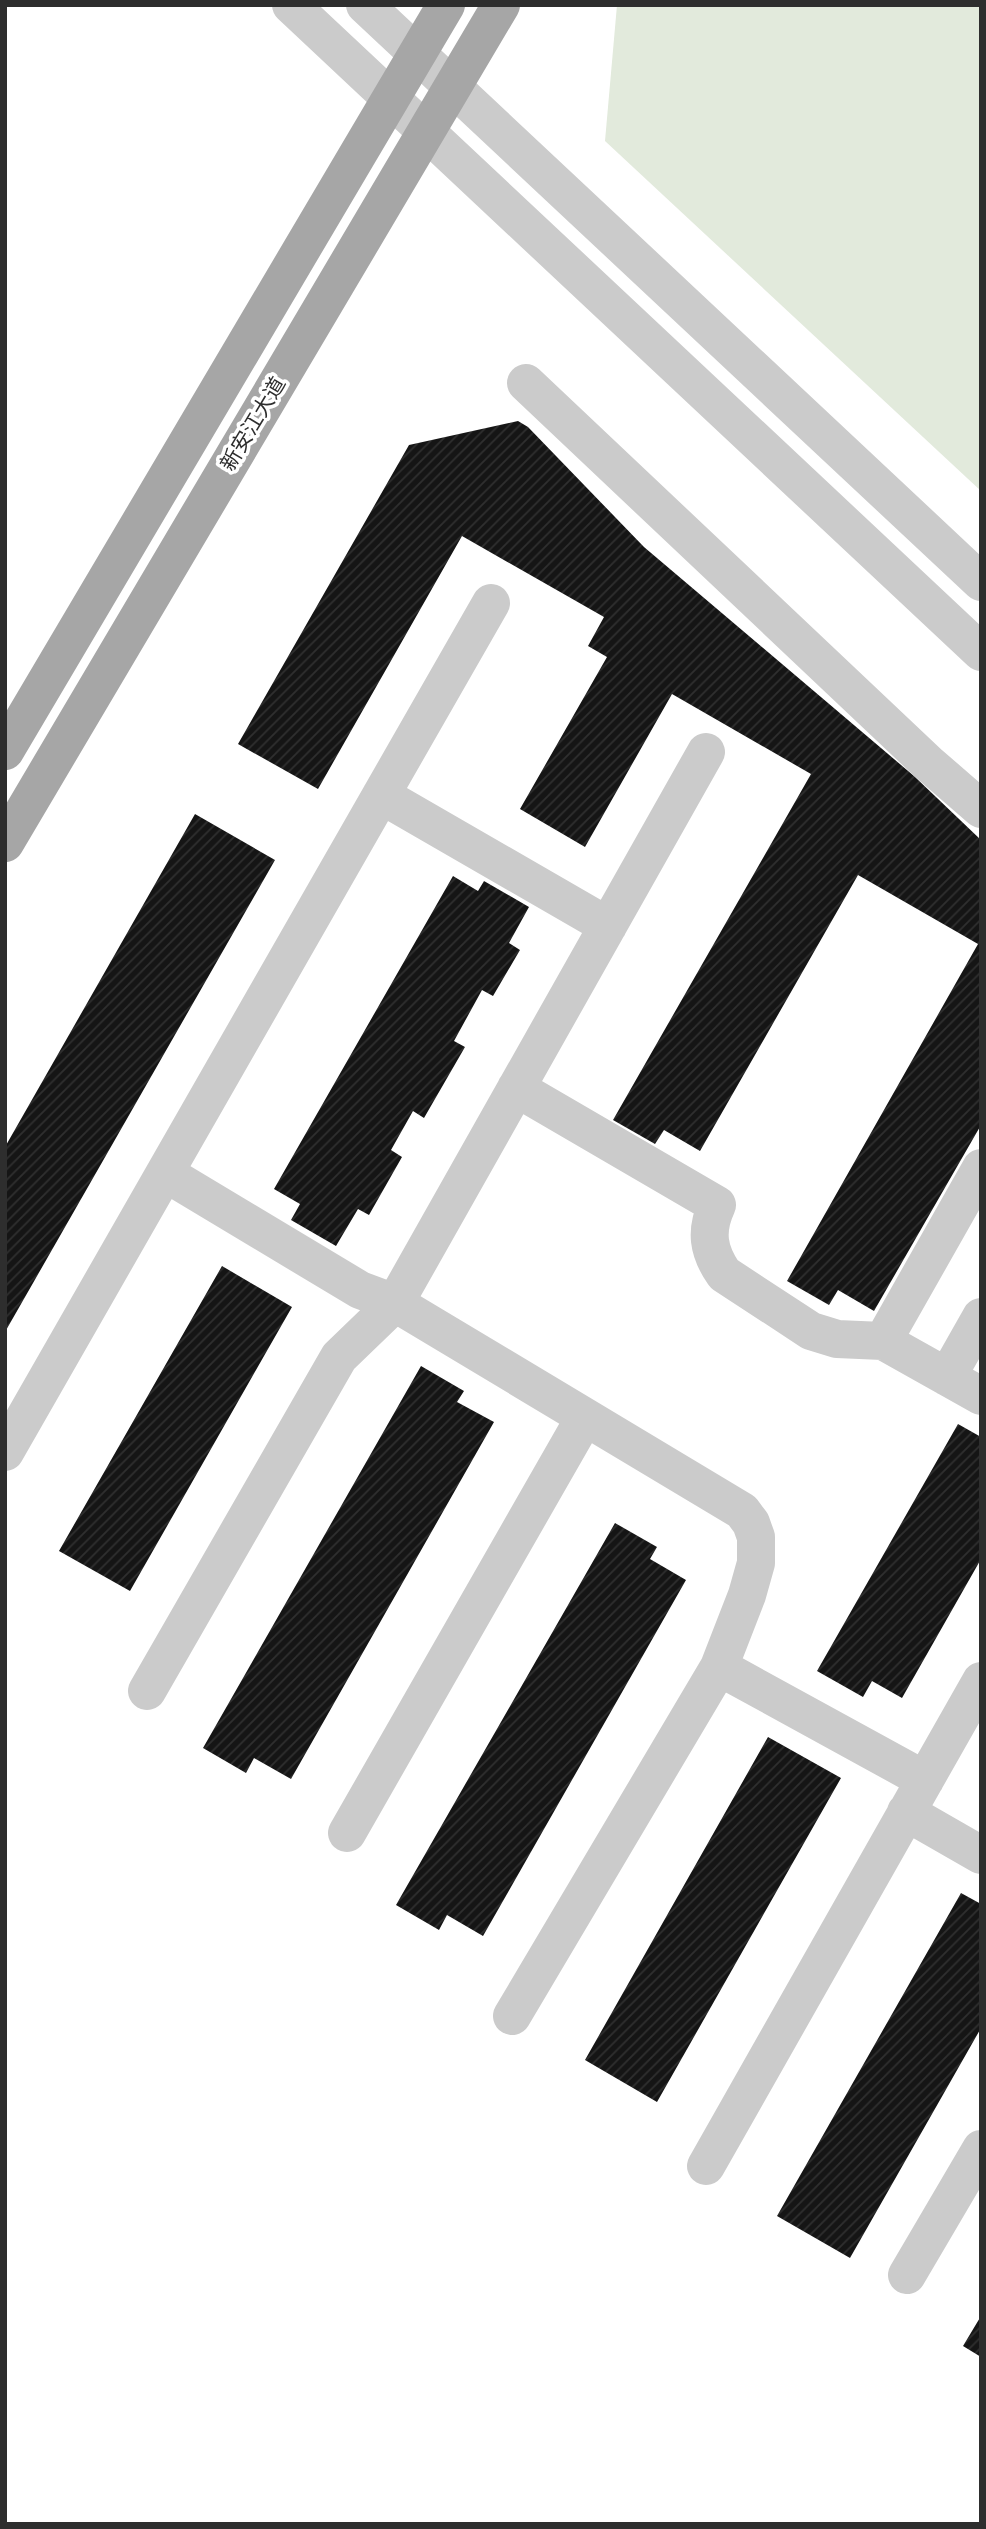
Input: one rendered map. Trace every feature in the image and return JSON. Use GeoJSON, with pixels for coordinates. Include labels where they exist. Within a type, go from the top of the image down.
{"type":"FeatureCollection","features":[{"type":"Feature","properties":{"kind":"main road"},"geometry":{"type":"LineString","coordinates":[[5,751],[446,5]]}},
{"type":"Feature","properties":{"kind":"main road","name":"新安江大道"},"geometry":{"type":"LineString","coordinates":[[5,843],[501,5]]}},
{"type":"Feature","properties":{"kind":"street"},"geometry":{"type":"LineString","coordinates":[[291,5],[981,652]]}},
{"type":"Feature","properties":{"kind":"street"},"geometry":{"type":"LineString","coordinates":[[365,5],[981,582]]}},
{"type":"Feature","properties":{"kind":"street"},"geometry":{"type":"LineString","coordinates":[[526,383],[918,753],[981,809]]}},
{"type":"Feature","properties":{"kind":"street"},"geometry":{"type":"LineString","coordinates":[[5,1452],[491,603]]}},
{"type":"Feature","properties":{"kind":"street"},"geometry":{"type":"LineString","coordinates":[[147,1690],[339,1357],[395,1303],[706,752]]}},
{"type":"Feature","properties":{"kind":"street"},"geometry":{"type":"LineString","coordinates":[[381,795],[608,926]]}},
{"type":"Feature","properties":{"kind":"street"},"geometry":{"type":"LineString","coordinates":[[516,1088],[717,1205],[708,1230],[709,1245],[714,1260],[724,1274],[811,1331],[837,1339],[883,1342],[981,1396]]}},
{"type":"Feature","properties":{"kind":"street"},"geometry":{"type":"LineString","coordinates":[[883,1342],[981,1168]]}},
{"type":"Feature","properties":{"kind":"street"},"geometry":{"type":"LineString","coordinates":[[165,1173],[360,1290],[395,1303],[742,1511],[751,1523],[756,1537],[756,1563],[747,1595],[719,1667],[512,2016]]}},
{"type":"Feature","properties":{"kind":"street"},"geometry":{"type":"LineString","coordinates":[[947,1377],[981,1317]]}},
{"type":"Feature","properties":{"kind":"street"},"geometry":{"type":"LineString","coordinates":[[347,1833],[585,1417]]}},
{"type":"Feature","properties":{"kind":"street"},"geometry":{"type":"LineString","coordinates":[[719,1667],[915,1796],[981,1855]]}},
{"type":"Feature","properties":{"kind":"street"},"geometry":{"type":"LineString","coordinates":[[706,2165],[981,1681]]}},
{"type":"Feature","properties":{"kind":"street"},"geometry":{"type":"LineString","coordinates":[[907,2275],[981,2149]]}},
{"type":"Feature","properties":{"kind":"shaded area"},"geometry":{"type":"Polygon","coordinates":[[[617,5],[981,5],[981,491],[605,141],[617,5]]]}},
{"type":"Feature","properties":{"kind":"building"},"geometry":{"type":"Polygon","coordinates":[[[518,421],[528,427],[644,547],[914,776],[981,840],[981,1125],[874,1311],[838,1290],[829,1305],[787,1281],[978,944],[858,875],[700,1151],[664,1130],[655,1144],[613,1120],[811,774],[672,694],[585,847],[520,809],[607,657],[588,646],[604,617],[462,536],[318,789],[238,744],[409,445],[518,421]]]}},
{"type":"Feature","properties":{"kind":"building"},"geometry":{"type":"Polygon","coordinates":[[[195,814],[275,860],[5,1332],[5,1147],[195,814]]]}},
{"type":"Feature","properties":{"kind":"building"},"geometry":{"type":"Polygon","coordinates":[[[453,876],[478,891],[484,881],[529,907],[509,943],[520,950],[493,996],[482,990],[454,1041],[465,1047],[424,1118],[413,1111],[391,1150],[402,1157],[369,1215],[358,1209],[336,1246],[291,1220],[300,1204],[274,1189],[453,876]]]}},
{"type":"Feature","properties":{"kind":"building"},"geometry":{"type":"Polygon","coordinates":[[[222,1266],[292,1307],[130,1591],[59,1551],[222,1266]]]}},
{"type":"Feature","properties":{"kind":"building"},"geometry":{"type":"Polygon","coordinates":[[[421,1366],[464,1391],[457,1402],[494,1422],[291,1779],[254,1758],[246,1773],[203,1748],[421,1366]]]}},
{"type":"Feature","properties":{"kind":"building"},"geometry":{"type":"Polygon","coordinates":[[[958,1424],[981,1437],[981,1559],[902,1698],[872,1681],[863,1697],[817,1671],[958,1424]]]}},
{"type":"Feature","properties":{"kind":"building"},"geometry":{"type":"Polygon","coordinates":[[[615,1523],[657,1547],[650,1559],[686,1580],[483,1936],[447,1915],[439,1930],[396,1905],[615,1523]]]}},
{"type":"Feature","properties":{"kind":"building"},"geometry":{"type":"Polygon","coordinates":[[[768,1737],[841,1778],[657,2102],[585,2060],[768,1737]]]}},
{"type":"Feature","properties":{"kind":"building"},"geometry":{"type":"Polygon","coordinates":[[[961,1893],[981,1904],[981,2028],[850,2258],[777,2216],[961,1893]]]}},
{"type":"Feature","properties":{"kind":"building"},"geometry":{"type":"Polygon","coordinates":[[[981,2316],[981,2357],[963,2346],[981,2316]]]}}]}
